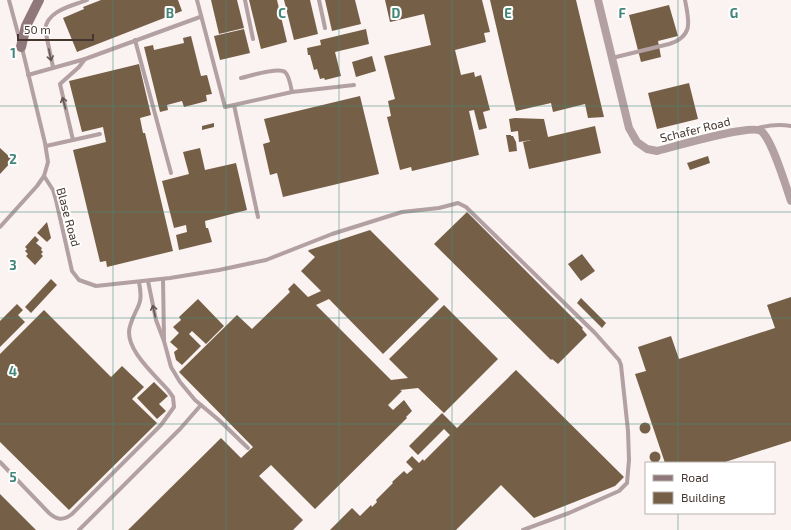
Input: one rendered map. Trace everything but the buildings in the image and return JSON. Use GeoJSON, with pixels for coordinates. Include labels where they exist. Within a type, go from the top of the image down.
{"type":"FeatureCollection","features":[{"type":"Feature","properties":{"kind":"main road"},"geometry":{"type":"LineString","coordinates":[[21,47],[26,26],[39,0]]}},
{"type":"Feature","properties":{"kind":"street","name":"Schafer Road"},"geometry":{"type":"LineString","coordinates":[[598,0],[629,128],[637,142],[647,149],[657,151],[740,130],[754,129]]}},
{"type":"Feature","properties":{"kind":"street"},"geometry":{"type":"LineString","coordinates":[[754,129],[760,131],[766,136],[791,201]]}},
{"type":"Feature","properties":{"kind":"lane","name":"Blase Road"},"geometry":{"type":"LineString","coordinates":[[9,0],[46,146],[48,162],[44,176],[55,195],[72,271],[79,280],[96,286],[148,281],[219,270],[266,260],[332,234],[402,212],[458,203],[466,207],[595,333],[619,360],[621,365],[628,431],[627,483],[619,491],[569,513],[523,530]]}},
{"type":"Feature","properties":{"kind":"lane"},"geometry":{"type":"LineString","coordinates":[[53,67],[45,29],[46,23],[56,12],[87,0]]}},
{"type":"Feature","properties":{"kind":"lane"},"geometry":{"type":"LineString","coordinates":[[197,0],[225,107],[292,92],[354,85]]}},
{"type":"Feature","properties":{"kind":"lane"},"geometry":{"type":"LineString","coordinates":[[245,0],[253,39]]}},
{"type":"Feature","properties":{"kind":"lane"},"geometry":{"type":"LineString","coordinates":[[319,0],[325,28]]}},
{"type":"Feature","properties":{"kind":"lane"},"geometry":{"type":"LineString","coordinates":[[612,58],[678,41],[687,31],[689,21],[685,0]]}},
{"type":"Feature","properties":{"kind":"lane"},"geometry":{"type":"LineString","coordinates":[[28,75],[85,59],[200,16]]}},
{"type":"Feature","properties":{"kind":"lane"},"geometry":{"type":"LineString","coordinates":[[135,40],[171,173]]}},
{"type":"Feature","properties":{"kind":"lane"},"geometry":{"type":"LineString","coordinates":[[73,140],[60,84],[79,67],[85,59]]}},
{"type":"Feature","properties":{"kind":"lane"},"geometry":{"type":"LineString","coordinates":[[241,78],[278,70],[284,71],[292,92]]}},
{"type":"Feature","properties":{"kind":"lane"},"geometry":{"type":"LineString","coordinates":[[234,105],[258,217]]}},
{"type":"Feature","properties":{"kind":"lane"},"geometry":{"type":"LineString","coordinates":[[754,129],[771,125],[791,126]]}},
{"type":"Feature","properties":{"kind":"lane"},"geometry":{"type":"LineString","coordinates":[[46,146],[100,134]]}},
{"type":"Feature","properties":{"kind":"lane"},"geometry":{"type":"LineString","coordinates":[[0,227],[30,195],[44,176]]}},
{"type":"Feature","properties":{"kind":"lane"},"geometry":{"type":"LineString","coordinates":[[163,279],[164,341]]}},
{"type":"Feature","properties":{"kind":"lane"},"geometry":{"type":"LineString","coordinates":[[148,281],[156,320],[164,341],[171,367],[175,374],[190,395],[248,448]]}},
{"type":"Feature","properties":{"kind":"lane"},"geometry":{"type":"LineString","coordinates":[[0,462],[49,513],[57,519],[63,519],[72,514],[161,426],[174,407],[173,397],[134,350],[130,340],[129,327],[139,307],[141,299],[139,282]]}},
{"type":"Feature","properties":{"kind":"lane"},"geometry":{"type":"LineString","coordinates":[[79,530],[180,429],[201,405]]}}]}
